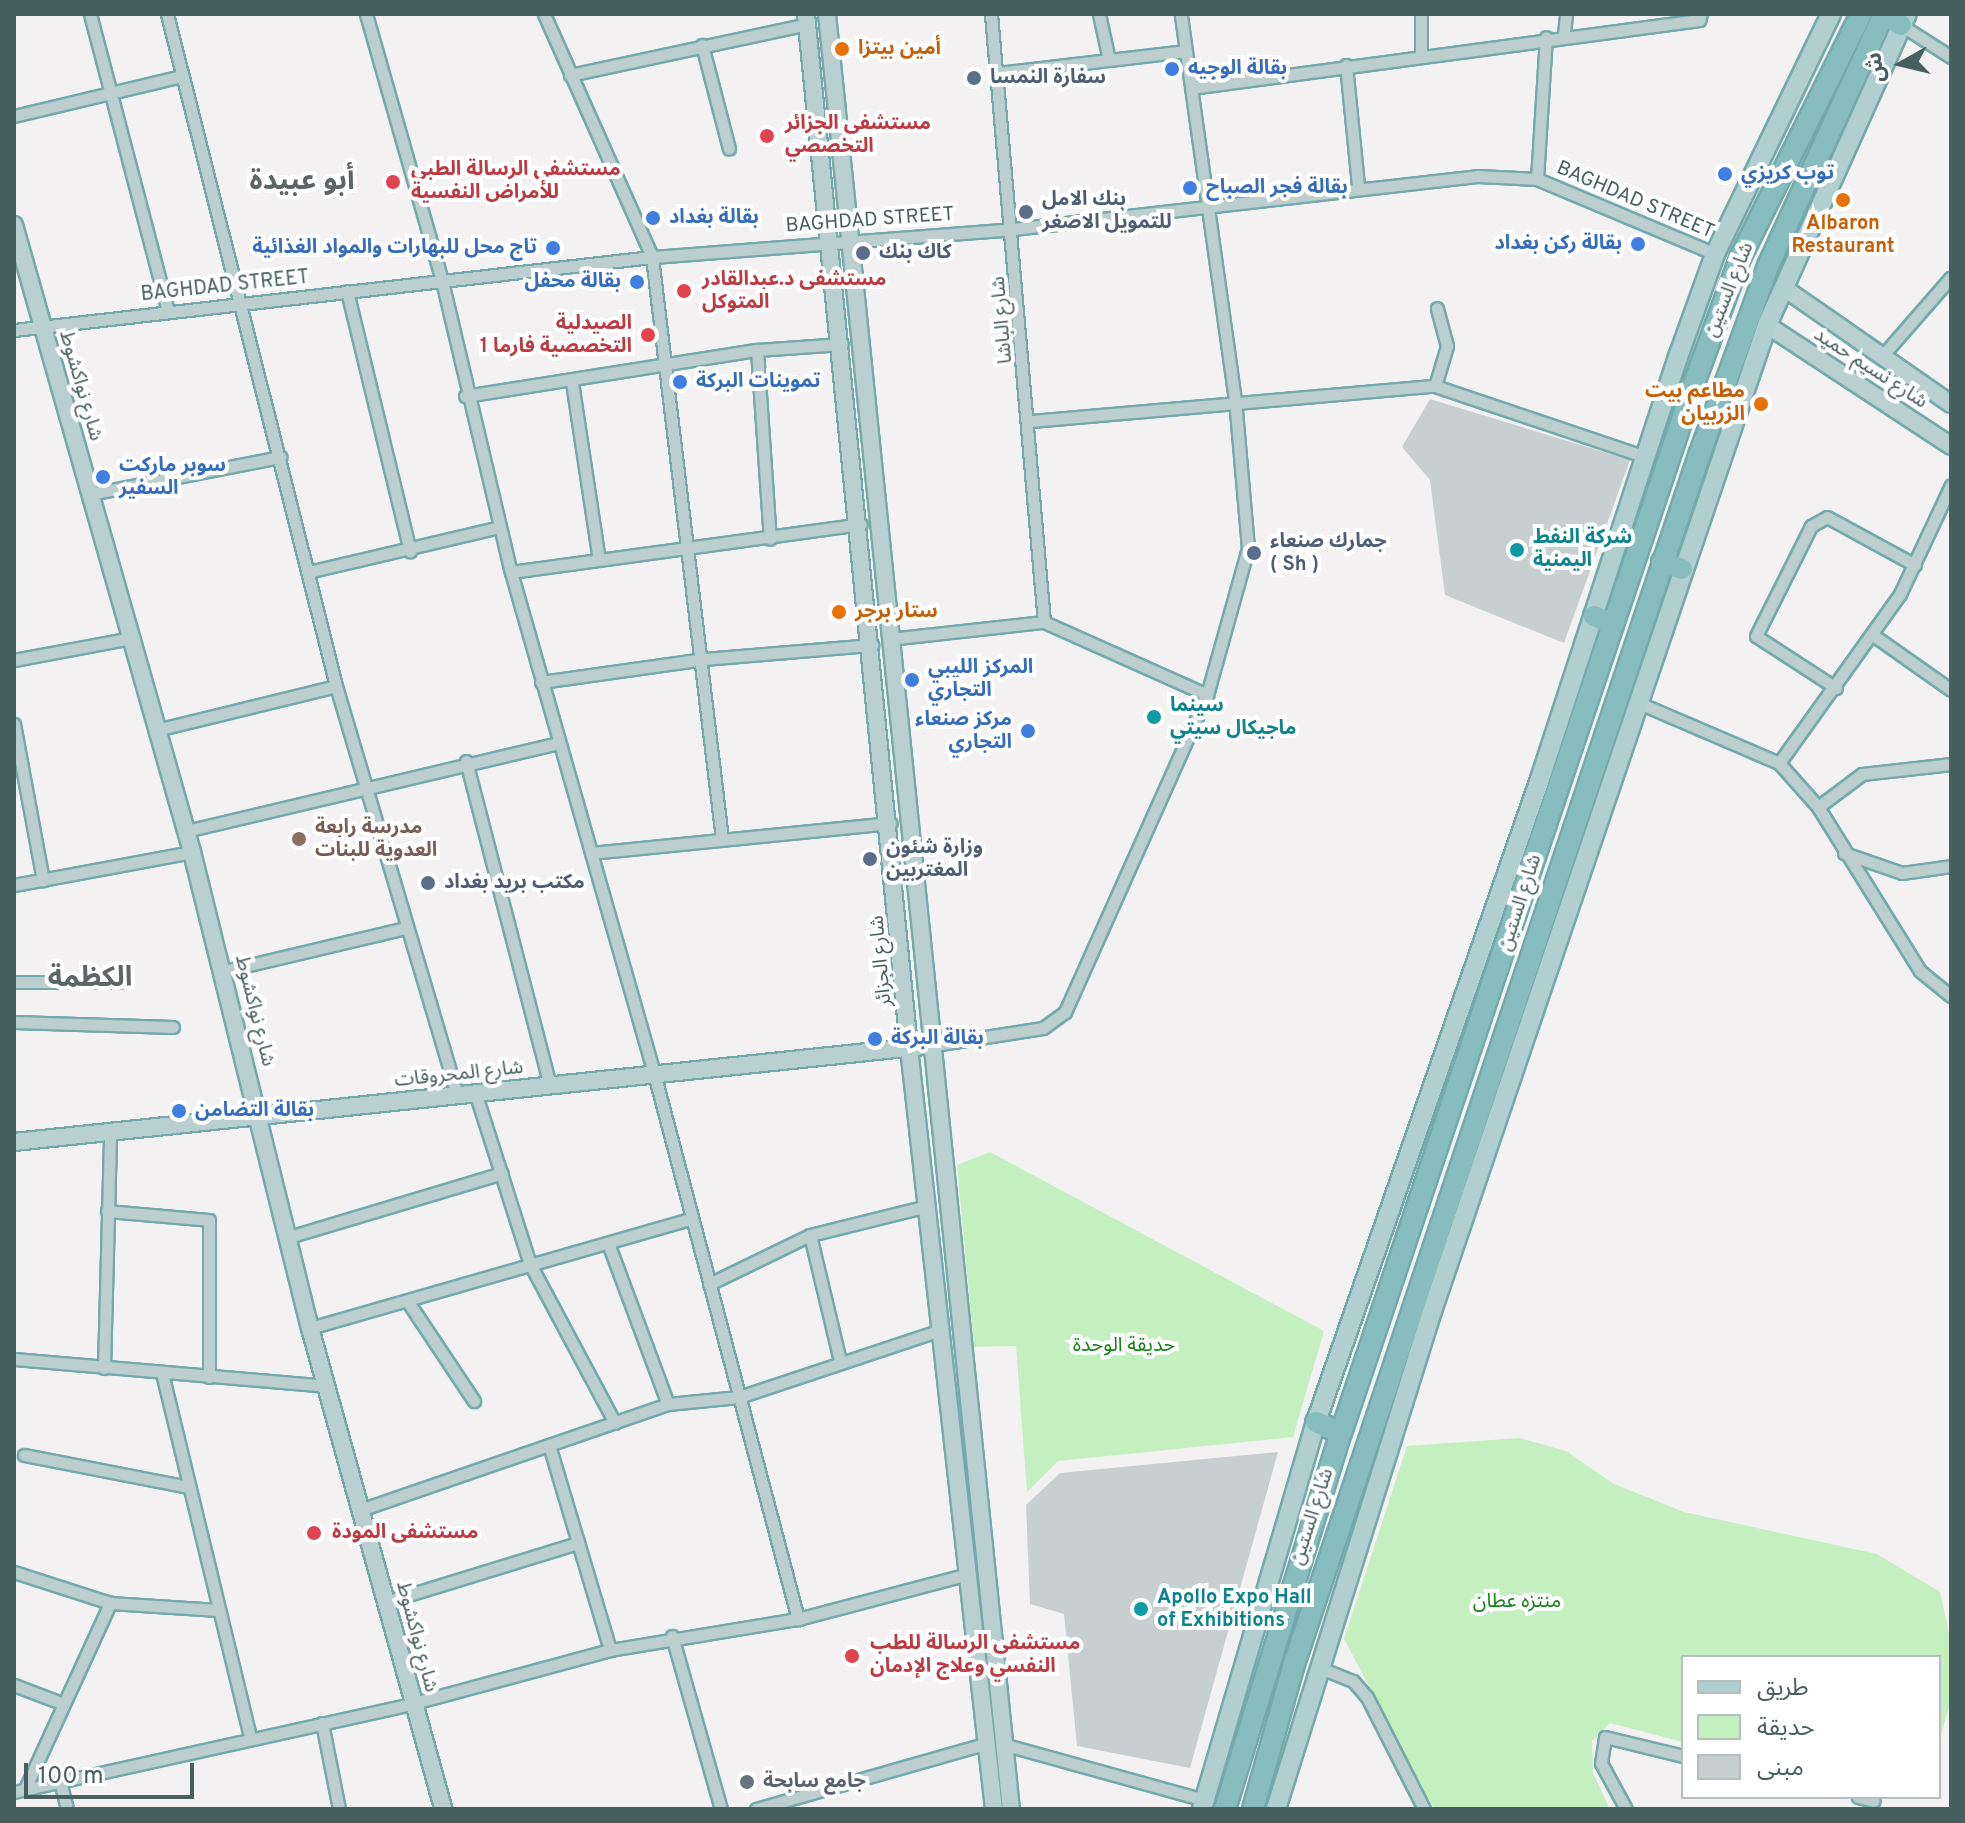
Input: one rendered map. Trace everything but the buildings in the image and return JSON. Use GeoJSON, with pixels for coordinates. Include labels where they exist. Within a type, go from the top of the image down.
{"type":"FeatureCollection","features":[{"type":"Feature","properties":{"kind":"highway","name":"شارع الستين"},"geometry":{"type":"LineString","coordinates":[[1225,1809],[1341,1433],[1437,1152],[1603,620],[1741,256],[1861,14]]}},
{"type":"Feature","properties":{"kind":"highway","name":"شارع الستين"},"geometry":{"type":"LineString","coordinates":[[1253,1809],[1295,1661],[1423,1308],[1461,1163],[1672,566],[1768,266],[1894,17]]}},
{"type":"Feature","properties":{"kind":"highway"},"geometry":{"type":"LineString","coordinates":[[1437,1152],[1461,1163]]}},
{"type":"Feature","properties":{"kind":"highway"},"geometry":{"type":"LineString","coordinates":[[1316,1422],[1341,1433]]}},
{"type":"Feature","properties":{"kind":"main road","name":"شارع الجزائر"},"geometry":{"type":"LineString","coordinates":[[827,14],[889,639],[977,1451],[1011,1809]]}},
{"type":"Feature","properties":{"kind":"main road","name":"شارع الستين"},"geometry":{"type":"LineString","coordinates":[[1203,1804],[1316,1422],[1603,620],[1646,457],[1715,254],[1831,14]]}},
{"type":"Feature","properties":{"kind":"main road","name":"شارع الستين"},"geometry":{"type":"LineString","coordinates":[[1276,1809],[1423,1308],[1639,703],[1672,566],[1894,17]]}},
{"type":"Feature","properties":{"kind":"main road","name":"شارع الجزائر"},"geometry":{"type":"LineString","coordinates":[[806,19],[891,823],[909,1048],[994,1809]]}},
{"type":"Feature","properties":{"kind":"main road","name":"شارع نواكشوط"},"geometry":{"type":"LineString","coordinates":[[14,225],[192,852],[224,971],[310,1328],[443,1809]]}},
{"type":"Feature","properties":{"kind":"main road","name":"شارع نسيم حميد"},"geometry":{"type":"LineString","coordinates":[[1784,288],[1951,404]]}},
{"type":"Feature","properties":{"kind":"main road","name":"شارع نسيم حميد"},"geometry":{"type":"LineString","coordinates":[[1767,325],[1951,446]]}},
{"type":"Feature","properties":{"kind":"main road"},"geometry":{"type":"LineString","coordinates":[[872,645],[889,639]]}},
{"type":"Feature","properties":{"kind":"main road","name":"شارع المحروقات"},"geometry":{"type":"LineString","coordinates":[[14,1142],[475,1092],[655,1077],[934,1045]]}},
{"type":"Feature","properties":{"kind":"main road"},"geometry":{"type":"LineString","coordinates":[[955,1453],[977,1451]]}},
{"type":"Feature","properties":{"kind":"main road"},"geometry":{"type":"LineString","coordinates":[[988,1743],[1006,1745]]}},
{"type":"Feature","properties":{"kind":"street"},"geometry":{"type":"LineString","coordinates":[[90,14],[168,311]]}},
{"type":"Feature","properties":{"kind":"street"},"geometry":{"type":"LineString","coordinates":[[167,14],[336,686],[457,1094]]}},
{"type":"Feature","properties":{"kind":"street"},"geometry":{"type":"LineString","coordinates":[[366,14],[442,281],[465,396],[557,743],[655,1077],[798,1619]]}},
{"type":"Feature","properties":{"kind":"street"},"geometry":{"type":"LineString","coordinates":[[544,14],[652,257],[691,549],[722,839]]}},
{"type":"Feature","properties":{"kind":"street","name":"شارع الباشا"},"geometry":{"type":"LineString","coordinates":[[991,14],[1031,421],[1044,622]]}},
{"type":"Feature","properties":{"kind":"street"},"geometry":{"type":"LineString","coordinates":[[1099,14],[1109,60]]}},
{"type":"Feature","properties":{"kind":"street"},"geometry":{"type":"LineString","coordinates":[[934,1045],[1043,1028],[1065,1012],[1207,695],[1248,548],[1235,400],[1205,206],[1181,14]]}},
{"type":"Feature","properties":{"kind":"street"},"geometry":{"type":"LineString","coordinates":[[1421,14],[1421,54]]}},
{"type":"Feature","properties":{"kind":"street"},"geometry":{"type":"LineString","coordinates":[[1564,34],[1566,14]]}},
{"type":"Feature","properties":{"kind":"street"},"geometry":{"type":"LineString","coordinates":[[1191,88],[1564,34],[1699,20],[1701,14]]}},
{"type":"Feature","properties":{"kind":"street"},"geometry":{"type":"LineString","coordinates":[[1894,17],[1951,57]]}},
{"type":"Feature","properties":{"kind":"street"},"geometry":{"type":"LineString","coordinates":[[570,75],[806,19]]}},
{"type":"Feature","properties":{"kind":"street"},"geometry":{"type":"LineString","coordinates":[[1537,179],[1546,37]]}},
{"type":"Feature","properties":{"kind":"street"},"geometry":{"type":"LineString","coordinates":[[702,45],[729,149]]}},
{"type":"Feature","properties":{"kind":"street"},"geometry":{"type":"LineString","coordinates":[[998,73],[1186,51]]}},
{"type":"Feature","properties":{"kind":"street"},"geometry":{"type":"LineString","coordinates":[[1346,65],[1358,186]]}},
{"type":"Feature","properties":{"kind":"street"},"geometry":{"type":"LineString","coordinates":[[14,116],[182,76]]}},
{"type":"Feature","properties":{"kind":"street","name":"BAGHDAD STREET"},"geometry":{"type":"LineString","coordinates":[[14,330],[652,257],[1013,229],[1358,186],[1477,176],[1537,179],[1715,254]]}},
{"type":"Feature","properties":{"kind":"street"},"geometry":{"type":"LineString","coordinates":[[1883,355],[1951,277]]}},
{"type":"Feature","properties":{"kind":"street"},"geometry":{"type":"LineString","coordinates":[[347,291],[410,551]]}},
{"type":"Feature","properties":{"kind":"street"},"geometry":{"type":"LineString","coordinates":[[1435,386],[1447,346],[1437,308]]}},
{"type":"Feature","properties":{"kind":"street"},"geometry":{"type":"LineString","coordinates":[[465,396],[572,382],[757,350],[842,344]]}},
{"type":"Feature","properties":{"kind":"street"},"geometry":{"type":"LineString","coordinates":[[757,350],[770,539]]}},
{"type":"Feature","properties":{"kind":"street"},"geometry":{"type":"LineString","coordinates":[[572,382],[599,560]]}},
{"type":"Feature","properties":{"kind":"street"},"geometry":{"type":"LineString","coordinates":[[1031,421],[1235,400],[1435,386],[1646,457]]}},
{"type":"Feature","properties":{"kind":"street"},"geometry":{"type":"LineString","coordinates":[[90,494],[280,457]]}},
{"type":"Feature","properties":{"kind":"street"},"geometry":{"type":"LineString","coordinates":[[1779,763],[1873,635],[1915,565],[1951,485]]}},
{"type":"Feature","properties":{"kind":"street"},"geometry":{"type":"LineString","coordinates":[[1836,688],[1763,646],[1756,636],[1811,526],[1827,517],[1915,565]]}},
{"type":"Feature","properties":{"kind":"street"},"geometry":{"type":"LineString","coordinates":[[511,572],[770,539],[861,524]]}},
{"type":"Feature","properties":{"kind":"street"},"geometry":{"type":"LineString","coordinates":[[308,572],[410,551],[500,527]]}},
{"type":"Feature","properties":{"kind":"street"},"geometry":{"type":"LineString","coordinates":[[889,639],[1044,622],[1207,695]]}},
{"type":"Feature","properties":{"kind":"street"},"geometry":{"type":"LineString","coordinates":[[1873,635],[1951,690]]}},
{"type":"Feature","properties":{"kind":"street"},"geometry":{"type":"LineString","coordinates":[[14,660],[131,638]]}},
{"type":"Feature","properties":{"kind":"street"},"geometry":{"type":"LineString","coordinates":[[541,682],[704,659],[872,645]]}},
{"type":"Feature","properties":{"kind":"street"},"geometry":{"type":"LineString","coordinates":[[156,730],[336,686]]}},
{"type":"Feature","properties":{"kind":"street"},"geometry":{"type":"LineString","coordinates":[[1639,703],[1779,763],[1818,807],[1920,971],[1951,996]]}},
{"type":"Feature","properties":{"kind":"street"},"geometry":{"type":"LineString","coordinates":[[14,724],[43,880]]}},
{"type":"Feature","properties":{"kind":"street"},"geometry":{"type":"LineString","coordinates":[[186,831],[466,761],[557,743]]}},
{"type":"Feature","properties":{"kind":"street"},"geometry":{"type":"LineString","coordinates":[[466,761],[550,1086]]}},
{"type":"Feature","properties":{"kind":"street"},"geometry":{"type":"LineString","coordinates":[[1818,807],[1862,774],[1951,764]]}},
{"type":"Feature","properties":{"kind":"street"},"geometry":{"type":"LineString","coordinates":[[591,853],[891,823]]}},
{"type":"Feature","properties":{"kind":"street"},"geometry":{"type":"LineString","coordinates":[[14,885],[192,852]]}},
{"type":"Feature","properties":{"kind":"street"},"geometry":{"type":"LineString","coordinates":[[1844,853],[1902,873],[1951,866]]}},
{"type":"Feature","properties":{"kind":"street"},"geometry":{"type":"LineString","coordinates":[[224,971],[406,928]]}},
{"type":"Feature","properties":{"kind":"street"},"geometry":{"type":"LineString","coordinates":[[14,982],[120,982]]}},
{"type":"Feature","properties":{"kind":"street"},"geometry":{"type":"LineString","coordinates":[[14,1022],[173,1027]]}},
{"type":"Feature","properties":{"kind":"street"},"geometry":{"type":"LineString","coordinates":[[475,1092],[530,1264],[615,1423]]}},
{"type":"Feature","properties":{"kind":"street"},"geometry":{"type":"LineString","coordinates":[[104,1368],[110,1132]]}},
{"type":"Feature","properties":{"kind":"street"},"geometry":{"type":"LineString","coordinates":[[289,1237],[502,1173]]}},
{"type":"Feature","properties":{"kind":"street"},"geometry":{"type":"LineString","coordinates":[[709,1284],[810,1235],[927,1206]]}},
{"type":"Feature","properties":{"kind":"street"},"geometry":{"type":"LineString","coordinates":[[107,1211],[209,1220],[209,1377]]}},
{"type":"Feature","properties":{"kind":"street"},"geometry":{"type":"LineString","coordinates":[[310,1328],[691,1219]]}},
{"type":"Feature","properties":{"kind":"street"},"geometry":{"type":"LineString","coordinates":[[810,1235],[840,1361]]}},
{"type":"Feature","properties":{"kind":"street"},"geometry":{"type":"LineString","coordinates":[[608,1243],[668,1404]]}},
{"type":"Feature","properties":{"kind":"street"},"geometry":{"type":"LineString","coordinates":[[408,1302],[474,1401]]}},
{"type":"Feature","properties":{"kind":"street"},"geometry":{"type":"LineString","coordinates":[[360,1510],[668,1404],[739,1397],[940,1330]]}},
{"type":"Feature","properties":{"kind":"street"},"geometry":{"type":"LineString","coordinates":[[14,1359],[326,1386]]}},
{"type":"Feature","properties":{"kind":"street"},"geometry":{"type":"LineString","coordinates":[[162,1373],[250,1738]]}},
{"type":"Feature","properties":{"kind":"street"},"geometry":{"type":"LineString","coordinates":[[549,1445],[610,1650]]}},
{"type":"Feature","properties":{"kind":"street"},"geometry":{"type":"LineString","coordinates":[[24,1455],[189,1487]]}},
{"type":"Feature","properties":{"kind":"street"},"geometry":{"type":"LineString","coordinates":[[386,1602],[578,1543]]}},
{"type":"Feature","properties":{"kind":"street"},"geometry":{"type":"LineString","coordinates":[[14,1572],[110,1603],[218,1610]]}},
{"type":"Feature","properties":{"kind":"street"},"geometry":{"type":"LineString","coordinates":[[20,1790],[61,1785],[250,1738],[414,1703],[672,1636],[798,1619],[968,1574]]}},
{"type":"Feature","properties":{"kind":"street"},"geometry":{"type":"LineString","coordinates":[[20,1790],[110,1603]]}},
{"type":"Feature","properties":{"kind":"street"},"geometry":{"type":"LineString","coordinates":[[672,1636],[721,1809]]}},
{"type":"Feature","properties":{"kind":"street"},"geometry":{"type":"LineString","coordinates":[[1317,1666],[1353,1681],[1367,1697],[1424,1809]]}},
{"type":"Feature","properties":{"kind":"street"},"geometry":{"type":"LineString","coordinates":[[14,1685],[64,1704]]}},
{"type":"Feature","properties":{"kind":"street"},"geometry":{"type":"LineString","coordinates":[[322,1723],[339,1809]]}},
{"type":"Feature","properties":{"kind":"street"},"geometry":{"type":"LineString","coordinates":[[1626,1809],[1601,1763],[1605,1737],[1681,1756]]}},
{"type":"Feature","properties":{"kind":"street"},"geometry":{"type":"LineString","coordinates":[[756,1809],[988,1743]]}},
{"type":"Feature","properties":{"kind":"street"},"geometry":{"type":"LineString","coordinates":[[1006,1745],[1203,1804]]}},
{"type":"Feature","properties":{"kind":"street"},"geometry":{"type":"LineString","coordinates":[[61,1785],[67,1809]]}},
{"type":"Feature","properties":{"kind":"street"},"geometry":{"type":"LineString","coordinates":[[1866,1799],[1874,1801]]}},
{"type":"Feature","properties":{"kind":"green space","name":"حديقة الوحدة"},"geometry":{"type":"Polygon","coordinates":[[[990,1152],[1324,1331],[1293,1437],[1058,1461],[1027,1492],[1016,1346],[974,1347],[957,1165],[990,1152]]]}},
{"type":"Feature","properties":{"kind":"green space","name":"منتزه عطان"},"geometry":{"type":"Polygon","coordinates":[[[1520,1438],[1566,1451],[1614,1484],[1684,1512],[1877,1554],[1940,1592],[1951,1642],[1951,1700],[1941,1735],[1941,1655],[1681,1655],[1681,1741],[1610,1723],[1592,1741],[1593,1773],[1610,1809],[1434,1809],[1344,1639],[1407,1446],[1520,1438]]]}},
{"type":"Feature","properties":{"kind":"place","name":"أمين بيتزا"},"geometry":{"type":"Point","coordinates":[842,49]}},
{"type":"Feature","properties":{"kind":"place","name":"بقالة الوجيه"},"geometry":{"type":"Point","coordinates":[1172,69]}},
{"type":"Feature","properties":{"kind":"place","name":"سفارة النمسا"},"geometry":{"type":"Point","coordinates":[974,78]}},
{"type":"Feature","properties":{"kind":"place","name":"مستشفى الجزائر التخصصي"},"geometry":{"type":"Point","coordinates":[767,136]}},
{"type":"Feature","properties":{"kind":"place","name":"توب كريزي"},"geometry":{"type":"Point","coordinates":[1725,174]}},
{"type":"Feature","properties":{"kind":"place","name":"مستشفى الرسالة الطبي للأمراض النفسية"},"geometry":{"type":"Point","coordinates":[393,182]}},
{"type":"Feature","properties":{"kind":"place","name":"بقالة فجر الصباح"},"geometry":{"type":"Point","coordinates":[1190,188]}},
{"type":"Feature","properties":{"kind":"place","name":"Albaron Restaurant"},"geometry":{"type":"Point","coordinates":[1843,200]}},
{"type":"Feature","properties":{"kind":"place","name":"بنك الامل للتمويل الاصغر"},"geometry":{"type":"Point","coordinates":[1026,212]}},
{"type":"Feature","properties":{"kind":"place","name":"بقالة بغداد"},"geometry":{"type":"Point","coordinates":[653,218]}},
{"type":"Feature","properties":{"kind":"place","name":"بقالة ركن بغداد"},"geometry":{"type":"Point","coordinates":[1638,244]}},
{"type":"Feature","properties":{"kind":"place","name":"تاج محل للبهارات والمواد الغذائية"},"geometry":{"type":"Point","coordinates":[553,248]}},
{"type":"Feature","properties":{"kind":"place","name":"كاك بنك"},"geometry":{"type":"Point","coordinates":[863,253]}},
{"type":"Feature","properties":{"kind":"place","name":"بقالة محفل"},"geometry":{"type":"Point","coordinates":[637,282]}},
{"type":"Feature","properties":{"kind":"place","name":"مستشفى د.عبدالقادر المتوكل"},"geometry":{"type":"Point","coordinates":[684,291]}},
{"type":"Feature","properties":{"kind":"place","name":"الصيدلية التخصصية فارما 1"},"geometry":{"type":"Point","coordinates":[648,335]}},
{"type":"Feature","properties":{"kind":"place","name":"تموينات البركة"},"geometry":{"type":"Point","coordinates":[680,382]}},
{"type":"Feature","properties":{"kind":"place","name":"مطاعم بيت الزربيان"},"geometry":{"type":"Point","coordinates":[1761,404]}},
{"type":"Feature","properties":{"kind":"place","name":"سوبر ماركت السفير"},"geometry":{"type":"Point","coordinates":[103,477]}},
{"type":"Feature","properties":{"kind":"place","name":"شركة النفط اليمنية"},"geometry":{"type":"Point","coordinates":[1517,550]}},
{"type":"Feature","properties":{"kind":"place","name":"جمارك صنعاء ( Sh )"},"geometry":{"type":"Point","coordinates":[1254,553]}},
{"type":"Feature","properties":{"kind":"place","name":"ستار برجر"},"geometry":{"type":"Point","coordinates":[839,612]}},
{"type":"Feature","properties":{"kind":"place","name":"المركز الليبي التجاري"},"geometry":{"type":"Point","coordinates":[912,680]}},
{"type":"Feature","properties":{"kind":"place","name":"سينما ماجيكال سيتي"},"geometry":{"type":"Point","coordinates":[1154,717]}},
{"type":"Feature","properties":{"kind":"place","name":"مركز صنعاء التجاري"},"geometry":{"type":"Point","coordinates":[1028,731]}},
{"type":"Feature","properties":{"kind":"place","name":"مدرسة رابعة العدوية للبنات"},"geometry":{"type":"Point","coordinates":[299,839]}},
{"type":"Feature","properties":{"kind":"place","name":"وزارة شئون المغتربين"},"geometry":{"type":"Point","coordinates":[870,859]}},
{"type":"Feature","properties":{"kind":"place","name":"مكتب بريد بغداد"},"geometry":{"type":"Point","coordinates":[428,883]}},
{"type":"Feature","properties":{"kind":"place","name":"بقالة البركة"},"geometry":{"type":"Point","coordinates":[875,1039]}},
{"type":"Feature","properties":{"kind":"place","name":"بقالة التضامن"},"geometry":{"type":"Point","coordinates":[179,1111]}},
{"type":"Feature","properties":{"kind":"place","name":"مستشفى المودة"},"geometry":{"type":"Point","coordinates":[314,1533]}},
{"type":"Feature","properties":{"kind":"place","name":"Apollo Expo Hall of Exhibitions"},"geometry":{"type":"Point","coordinates":[1141,1609]}},
{"type":"Feature","properties":{"kind":"place","name":"مستشفى الرسالة للطب النفسي وعلاج الإدمان"},"geometry":{"type":"Point","coordinates":[852,1656]}},
{"type":"Feature","properties":{"kind":"place","name":"جامع سابحة"},"geometry":{"type":"Point","coordinates":[747,1782]}},
{"type":"Feature","properties":{"kind":"district","name":"أبو عبيدة"},"geometry":{"type":"Point","coordinates":[302,182]}},
{"type":"Feature","properties":{"kind":"district","name":"الكظمة"},"geometry":{"type":"Point","coordinates":[90,979]}}]}
